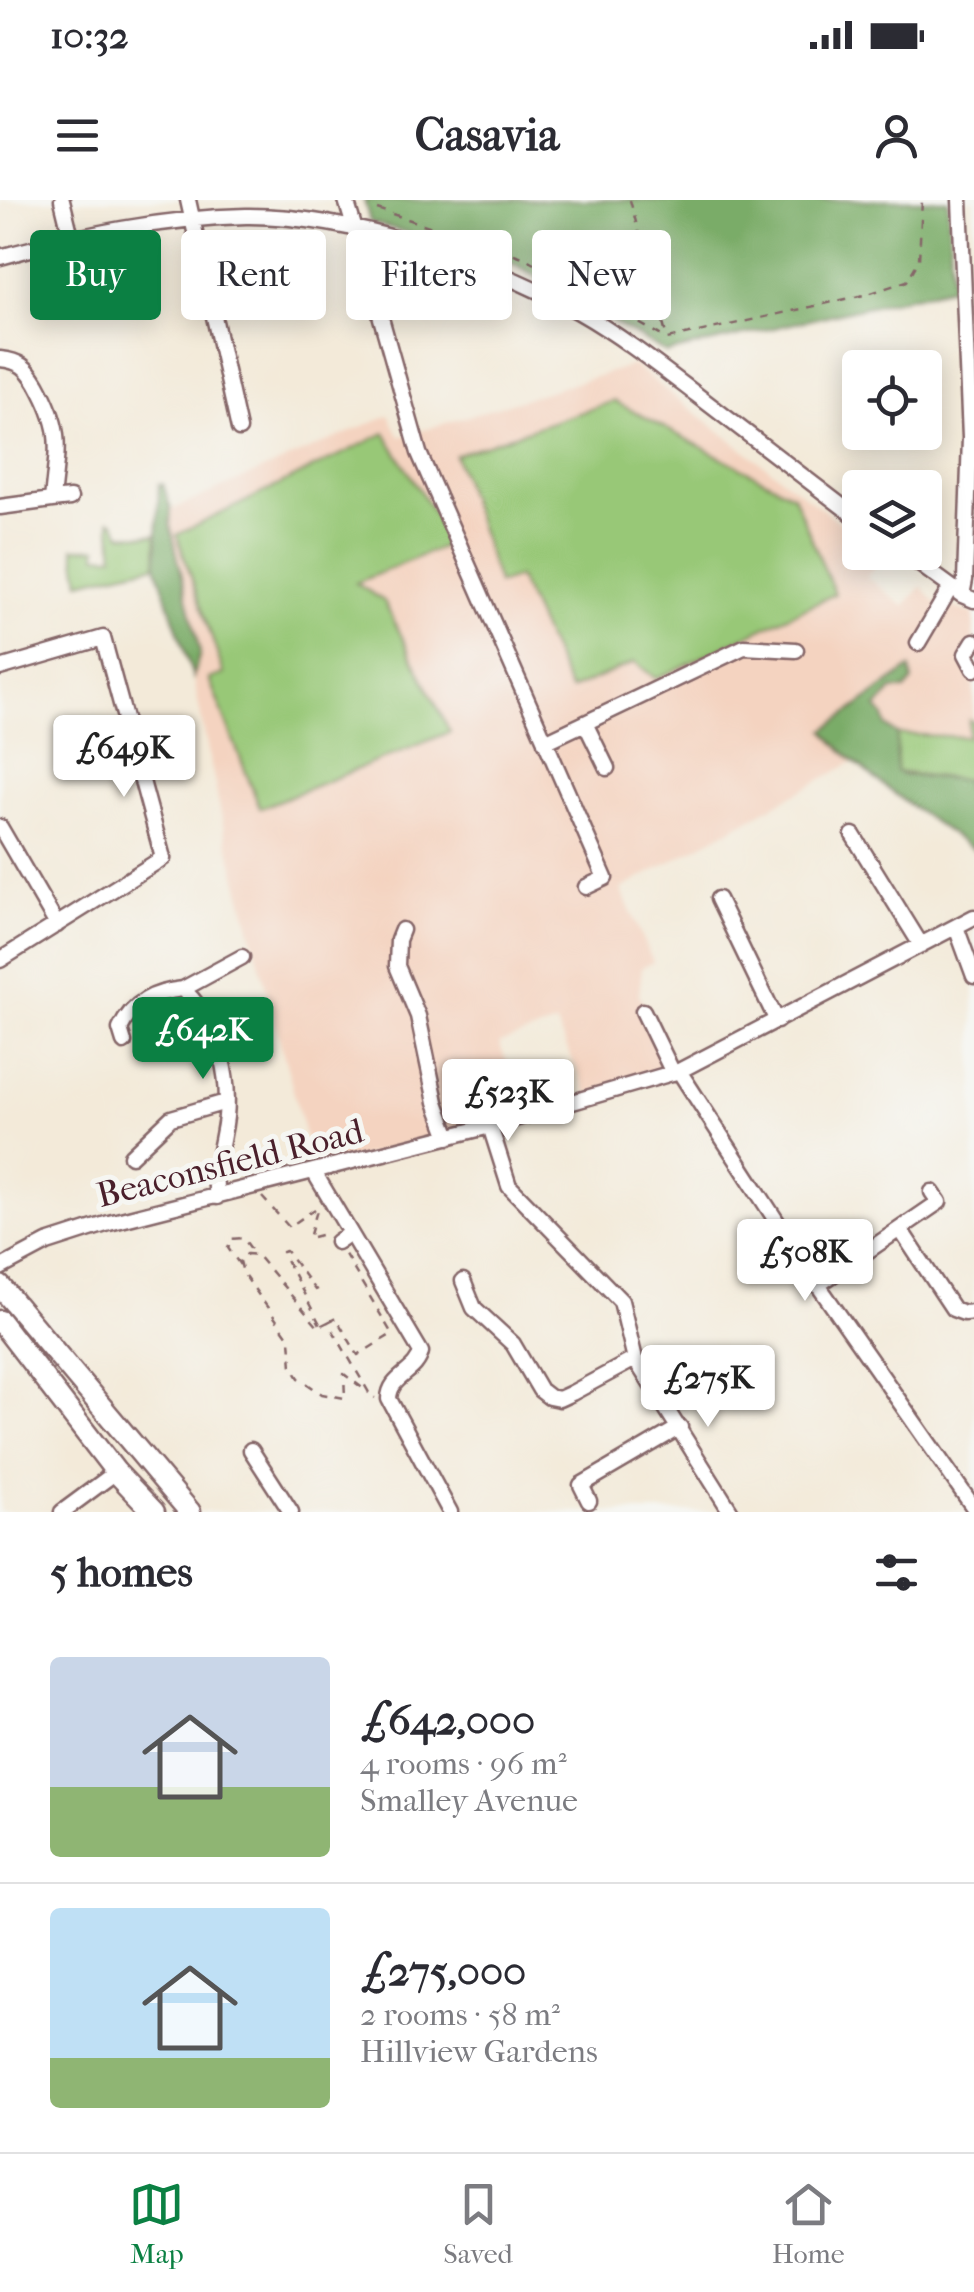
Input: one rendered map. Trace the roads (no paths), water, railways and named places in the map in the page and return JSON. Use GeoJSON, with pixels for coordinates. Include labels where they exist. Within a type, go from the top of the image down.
{"type":"FeatureCollection","features":[{"type":"Feature","properties":{"kind":"highway"},"geometry":{"type":"LineString","coordinates":[[0,1286],[190,1512]]}},
{"type":"Feature","properties":{"kind":"highway"},"geometry":{"type":"LineString","coordinates":[[0,1321],[116,1472],[154,1512]]}},
{"type":"Feature","properties":{"kind":"street"},"geometry":{"type":"LineString","coordinates":[[62,200],[70,230]]}},
{"type":"Feature","properties":{"kind":"street"},"geometry":{"type":"LineString","coordinates":[[188,200],[239,429]]}},
{"type":"Feature","properties":{"kind":"street"},"geometry":{"type":"LineString","coordinates":[[110,230],[250,216],[355,230],[346,200]]}},
{"type":"Feature","properties":{"kind":"street"},"geometry":{"type":"LineString","coordinates":[[918,643],[962,594],[965,580],[972,438],[960,200]]}},
{"type":"Feature","properties":{"kind":"street"},"geometry":{"type":"LineString","coordinates":[[0,256],[30,248]]}},
{"type":"Feature","properties":{"kind":"street"},"geometry":{"type":"LineString","coordinates":[[512,280],[579,312],[634,347],[842,506]]}},
{"type":"Feature","properties":{"kind":"street"},"geometry":{"type":"LineString","coordinates":[[381,320],[418,453],[605,878],[586,887]]}},
{"type":"Feature","properties":{"kind":"street"},"geometry":{"type":"LineString","coordinates":[[0,359],[17,360],[30,372],[53,413],[58,439],[52,500]]}},
{"type":"Feature","properties":{"kind":"street"},"geometry":{"type":"LineString","coordinates":[[0,507],[70,498]]}},
{"type":"Feature","properties":{"kind":"street"},"geometry":{"type":"LineString","coordinates":[[929,570],[962,594]]}},
{"type":"Feature","properties":{"kind":"street"},"geometry":{"type":"LineString","coordinates":[[0,668],[103,638],[163,858],[0,960]]}},
{"type":"Feature","properties":{"kind":"street"},"geometry":{"type":"LineString","coordinates":[[974,641],[966,654],[974,668]]}},
{"type":"Feature","properties":{"kind":"street"},"geometry":{"type":"LineString","coordinates":[[545,742],[744,647],[796,650]]}},
{"type":"Feature","properties":{"kind":"street"},"geometry":{"type":"LineString","coordinates":[[585,723],[607,768]]}},
{"type":"Feature","properties":{"kind":"street"},"geometry":{"type":"LineString","coordinates":[[0,828],[57,925]]}},
{"type":"Feature","properties":{"kind":"street"},"geometry":{"type":"LineString","coordinates":[[853,835],[920,945]]}},
{"type":"Feature","properties":{"kind":"street"},"geometry":{"type":"LineString","coordinates":[[718,899],[777,1022]]}},
{"type":"Feature","properties":{"kind":"street","name":"Beaconsfield Road"},"geometry":{"type":"LineString","coordinates":[[0,1268],[47,1243],[109,1224],[449,1137],[676,1072],[974,917]]}},
{"type":"Feature","properties":{"kind":"street"},"geometry":{"type":"LineString","coordinates":[[956,927],[974,976]]}},
{"type":"Feature","properties":{"kind":"street"},"geometry":{"type":"LineString","coordinates":[[402,930],[398,966],[418,1016],[436,1102],[449,1137]]}},
{"type":"Feature","properties":{"kind":"street"},"geometry":{"type":"LineString","coordinates":[[124,1042],[120,1029],[126,1015],[161,991],[183,989],[242,957]]}},
{"type":"Feature","properties":{"kind":"street"},"geometry":{"type":"LineString","coordinates":[[183,989],[214,1033],[222,1056],[226,1102],[214,1172],[218,1197]]}},
{"type":"Feature","properties":{"kind":"street"},"geometry":{"type":"LineString","coordinates":[[643,1011],[676,1072],[818,1285],[971,1498]]}},
{"type":"Feature","properties":{"kind":"street"},"geometry":{"type":"LineString","coordinates":[[131,1156],[178,1114],[226,1102]]}},
{"type":"Feature","properties":{"kind":"street"},"geometry":{"type":"LineString","coordinates":[[490,1126],[509,1186],[621,1301],[635,1359],[731,1512]]}},
{"type":"Feature","properties":{"kind":"street"},"geometry":{"type":"LineString","coordinates":[[314,1172],[344,1238],[421,1352],[419,1362],[392,1385],[389,1395],[395,1413],[450,1512]]}},
{"type":"Feature","properties":{"kind":"street"},"geometry":{"type":"LineString","coordinates":[[818,1285],[939,1202]]}},
{"type":"Feature","properties":{"kind":"street"},"geometry":{"type":"LineString","coordinates":[[900,1229],[953,1309],[974,1312]]}},
{"type":"Feature","properties":{"kind":"street"},"geometry":{"type":"LineString","coordinates":[[464,1281],[474,1308],[513,1344],[548,1398],[572,1393],[635,1359]]}},
{"type":"Feature","properties":{"kind":"street"},"geometry":{"type":"LineString","coordinates":[[589,1500],[581,1485],[680,1427]]}},
{"type":"Feature","properties":{"kind":"street"},"geometry":{"type":"LineString","coordinates":[[251,1450],[292,1512]]}},
{"type":"Feature","properties":{"kind":"street"},"geometry":{"type":"LineString","coordinates":[[62,1512],[116,1472]]}}]}
